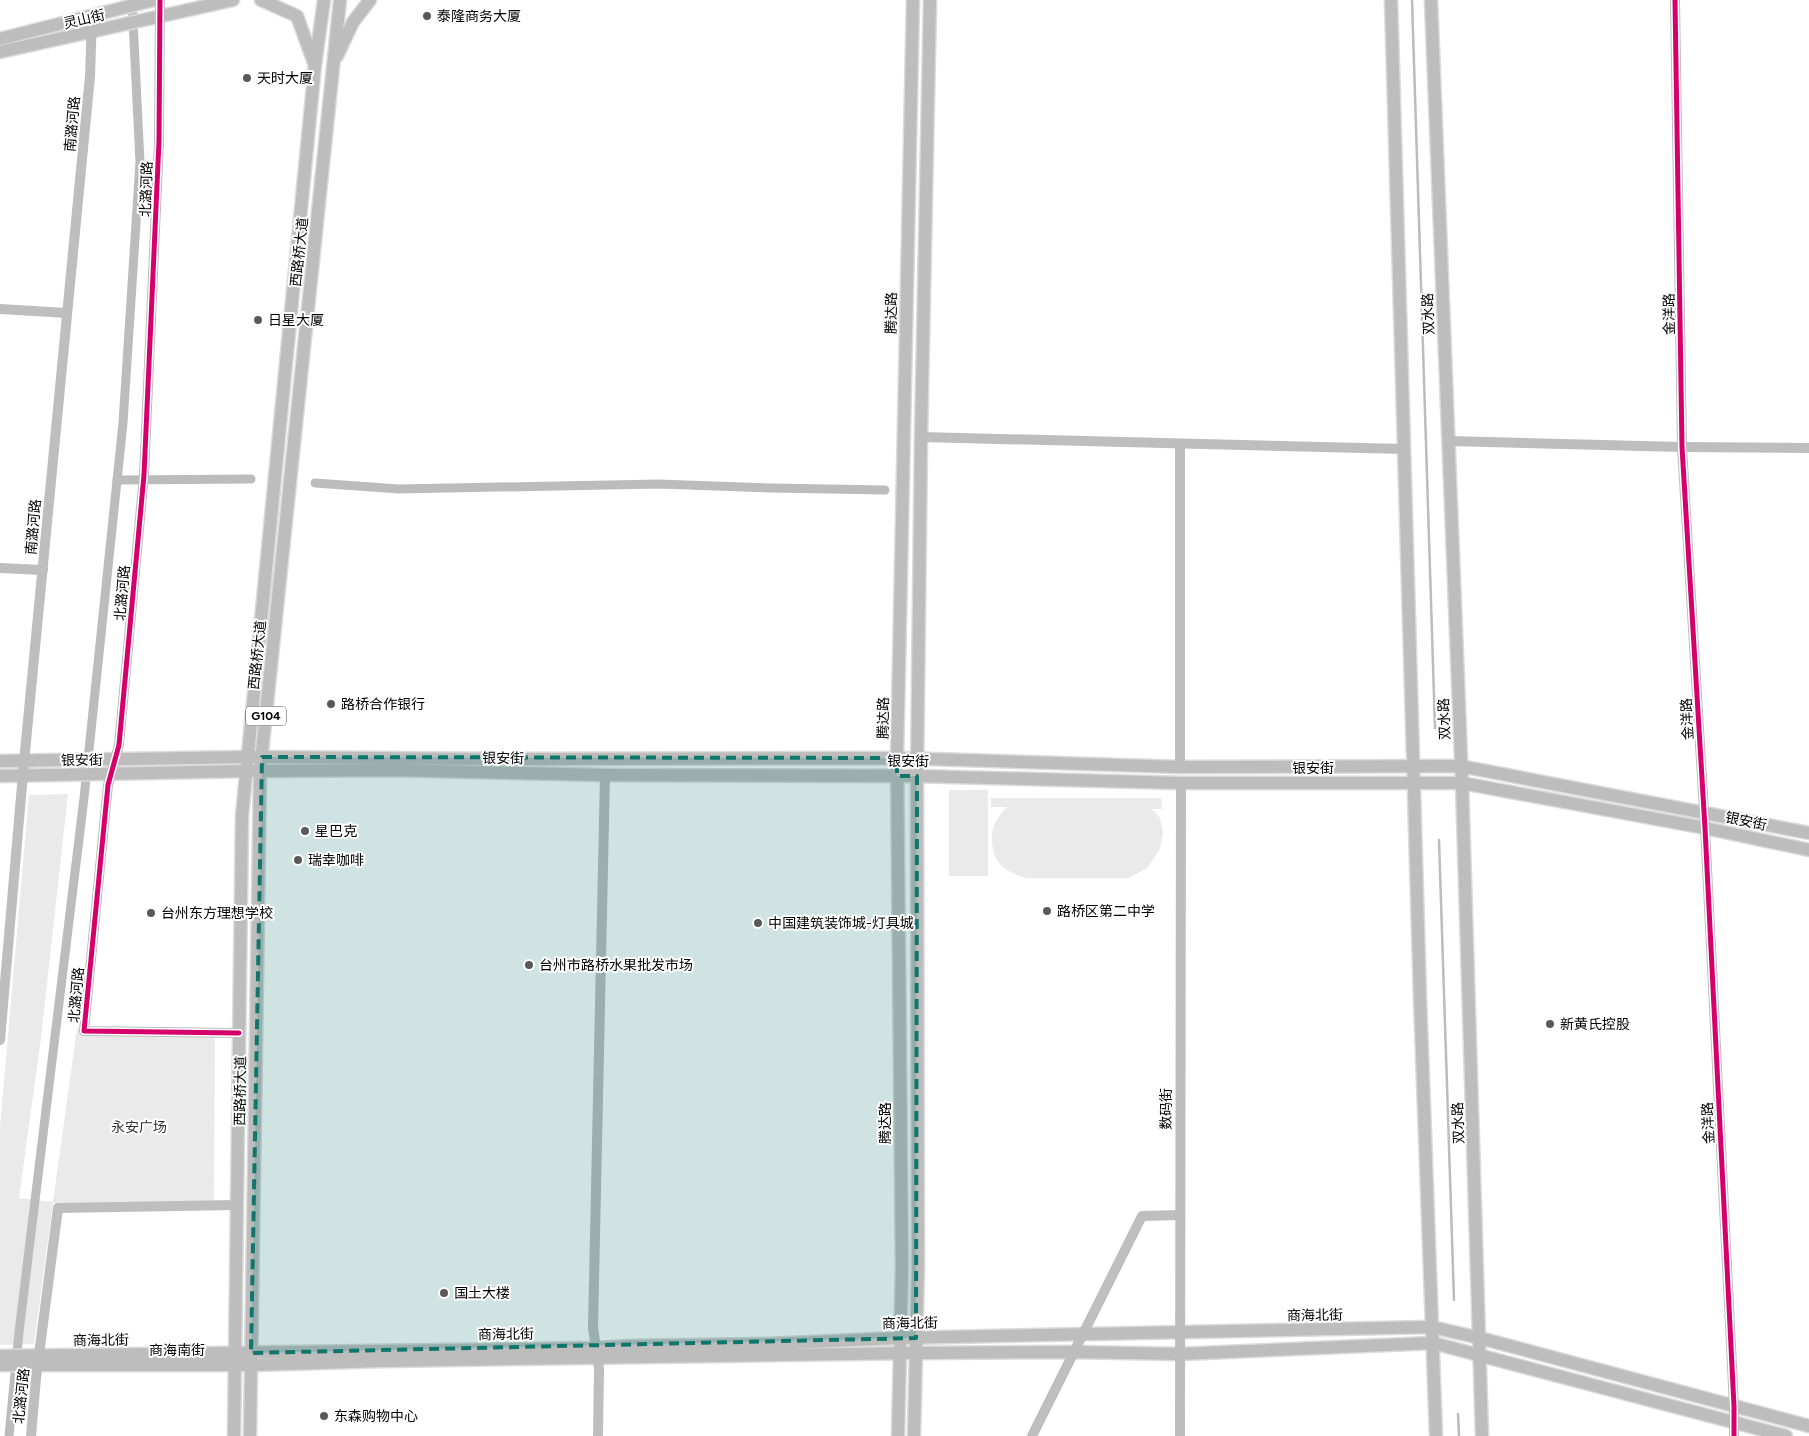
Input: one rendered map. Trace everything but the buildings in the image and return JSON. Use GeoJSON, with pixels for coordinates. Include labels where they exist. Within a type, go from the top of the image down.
{"type":"FeatureCollection","features":[{"type":"Feature","properties":{"kind":"main road","name":"灵山街"},"geometry":{"type":"LineString","coordinates":[[0,39],[153,0]]}},
{"type":"Feature","properties":{"kind":"main road","name":"灵山街"},"geometry":{"type":"LineString","coordinates":[[0,52],[232,0]]}},
{"type":"Feature","properties":{"kind":"main road"},"geometry":{"type":"LineString","coordinates":[[261,0],[297,16],[315,66]]}},
{"type":"Feature","properties":{"kind":"main road","name":"西路桥大道"},"geometry":{"type":"LineString","coordinates":[[234,1436],[242,816],[315,66],[324,0]]}},
{"type":"Feature","properties":{"kind":"main road","name":"西路桥大道"},"geometry":{"type":"LineString","coordinates":[[250,1436],[260,771],[340,0]]}},
{"type":"Feature","properties":{"kind":"main road"},"geometry":{"type":"LineString","coordinates":[[333,62],[353,22],[370,0]]}},
{"type":"Feature","properties":{"kind":"main road","name":"腾达路"},"geometry":{"type":"LineString","coordinates":[[898,1436],[902,1266],[897,758],[913,0]]}},
{"type":"Feature","properties":{"kind":"main road"},"geometry":{"type":"LineString","coordinates":[[914,1436],[918,1267],[917,776],[921,437],[930,0]]}},
{"type":"Feature","properties":{"kind":"main road","name":"双水路"},"geometry":{"type":"LineString","coordinates":[[1391,0],[1414,783],[1436,1436]]}},
{"type":"Feature","properties":{"kind":"main road","name":"双水路"},"geometry":{"type":"LineString","coordinates":[[1431,0],[1462,783],[1482,1436]]}},
{"type":"Feature","properties":{"kind":"main road"},"geometry":{"type":"LineString","coordinates":[[0,57],[13,50]]}},
{"type":"Feature","properties":{"kind":"main road","name":"银安街"},"geometry":{"type":"LineString","coordinates":[[0,761],[248,757],[497,759],[897,758],[1180,767],[1460,766],[1809,833]]}},
{"type":"Feature","properties":{"kind":"main road","name":"银安街"},"geometry":{"type":"LineString","coordinates":[[0,776],[394,770],[605,775],[917,776],[1181,782],[1462,783],[1705,828],[1809,850]]}},
{"type":"Feature","properties":{"kind":"main road","name":"商海北街"},"geometry":{"type":"LineString","coordinates":[[597,1353],[632,1346],[769,1344],[900,1338],[1432,1327],[1480,1338],[1809,1426]]}},
{"type":"Feature","properties":{"kind":"main road","name":"商海北街"},"geometry":{"type":"LineString","coordinates":[[0,1356],[36,1361],[597,1353],[900,1354],[1074,1352],[1180,1354],[1433,1343],[1480,1357],[1734,1421],[1786,1436]]}},
{"type":"Feature","properties":{"kind":"main road"},"geometry":{"type":"LineString","coordinates":[[0,1365],[36,1361]]}},
{"type":"Feature","properties":{"kind":"street","name":"北潞河路"},"geometry":{"type":"LineString","coordinates":[[160,0],[156,17],[159,141],[144,475],[119,746],[110,760],[107,774],[108,785],[84,1030],[239,1033]]}},
{"type":"Feature","properties":{"kind":"street","name":"金洋路"},"geometry":{"type":"LineString","coordinates":[[1675,0],[1682,447],[1705,828],[1734,1436]]}},
{"type":"Feature","properties":{"kind":"street","name":"南潞河路"},"geometry":{"type":"LineString","coordinates":[[0,1040],[24,762],[90,76],[92,16]]}},
{"type":"Feature","properties":{"kind":"street"},"geometry":{"type":"LineString","coordinates":[[0,309],[67,313]]}},
{"type":"Feature","properties":{"kind":"street"},"geometry":{"type":"LineString","coordinates":[[921,437],[1404,449]]}},
{"type":"Feature","properties":{"kind":"street"},"geometry":{"type":"LineString","coordinates":[[1448,441],[1809,448]]}},
{"type":"Feature","properties":{"kind":"street"},"geometry":{"type":"LineString","coordinates":[[1180,444],[1180,767]]}},
{"type":"Feature","properties":{"kind":"street"},"geometry":{"type":"LineString","coordinates":[[0,568],[43,570]]}},
{"type":"Feature","properties":{"kind":"street"},"geometry":{"type":"LineString","coordinates":[[598,1436],[599,1369],[593,1328],[605,775]]}},
{"type":"Feature","properties":{"kind":"street","name":"数码街"},"geometry":{"type":"LineString","coordinates":[[1180,1436],[1181,782]]}},
{"type":"Feature","properties":{"kind":"street","name":"北潞河路"},"geometry":{"type":"LineString","coordinates":[[31,1436],[36,1361],[58,1208],[237,1205]]}},
{"type":"Feature","properties":{"kind":"street"},"geometry":{"type":"LineString","coordinates":[[1032,1436],[1142,1216],[1180,1215]]}},
{"type":"Feature","properties":{"kind":"highlighted area"},"geometry":{"type":"Polygon","coordinates":[[[262,757],[897,758],[897,776],[917,776],[916,1338],[251,1353],[262,757]]]}},
{"type":"Feature","properties":{"kind":"green space"},"geometry":{"type":"Polygon","coordinates":[[[949,790],[988,790],[988,876],[949,876],[949,790]]]}},
{"type":"Feature","properties":{"kind":"green space","name":"永安广场"},"geometry":{"type":"Polygon","coordinates":[[[68,794],[41,1038],[19,1198],[53,1202],[77,1028],[215,1030],[214,1203],[53,1203],[34,1344],[0,1345],[0,1127],[29,795],[68,794]]]}},
{"type":"Feature","properties":{"kind":"green space"},"geometry":{"type":"Polygon","coordinates":[[[991,798],[1161,798],[1162,809],[1152,809],[1160,818],[1163,832],[1160,849],[1147,868],[1129,878],[1025,878],[1005,868],[994,854],[992,838],[994,825],[1007,807],[991,807],[991,798]]]}},
{"type":"Feature","properties":{"kind":"waterway"},"geometry":{"type":"LineString","coordinates":[[9,1436],[19,1332],[84,798],[123,423],[140,162],[132,0]]}},
{"type":"Feature","properties":{"kind":"waterway"},"geometry":{"type":"LineString","coordinates":[[1412,0],[1435,728]]}},
{"type":"Feature","properties":{"kind":"waterway"},"geometry":{"type":"LineString","coordinates":[[117,480],[251,479]]}},
{"type":"Feature","properties":{"kind":"waterway"},"geometry":{"type":"LineString","coordinates":[[315,483],[399,489],[659,484],[885,490]]}},
{"type":"Feature","properties":{"kind":"waterway"},"geometry":{"type":"LineString","coordinates":[[1439,840],[1454,1300]]}},
{"type":"Feature","properties":{"kind":"waterway"},"geometry":{"type":"LineString","coordinates":[[1458,1414],[1459,1436]]}},
{"type":"Feature","properties":{"kind":"cycle path"},"geometry":{"type":"LineString","coordinates":[[160,0],[159,141],[144,475],[119,745],[108,785],[84,1031],[239,1033]]}},
{"type":"Feature","properties":{"kind":"cycle path"},"geometry":{"type":"LineString","coordinates":[[1675,0],[1682,447],[1705,828],[1734,1436]]}},
{"type":"Feature","properties":{"kind":"place","name":"泰隆商务大厦"},"geometry":{"type":"Point","coordinates":[427,16]}},
{"type":"Feature","properties":{"kind":"place","name":"天时大厦"},"geometry":{"type":"Point","coordinates":[247,78]}},
{"type":"Feature","properties":{"kind":"place","name":"日星大厦"},"geometry":{"type":"Point","coordinates":[258,320]}},
{"type":"Feature","properties":{"kind":"place","name":"路桥合作银行"},"geometry":{"type":"Point","coordinates":[331,704]}},
{"type":"Feature","properties":{"kind":"place","name":"星巴克"},"geometry":{"type":"Point","coordinates":[305,831]}},
{"type":"Feature","properties":{"kind":"place","name":"瑞幸咖啡"},"geometry":{"type":"Point","coordinates":[298,860]}},
{"type":"Feature","properties":{"kind":"place","name":"路桥区第二中学"},"geometry":{"type":"Point","coordinates":[1047,911]}},
{"type":"Feature","properties":{"kind":"place","name":"台州东方理想学校"},"geometry":{"type":"Point","coordinates":[151,913]}},
{"type":"Feature","properties":{"kind":"place","name":"中国建筑装饰城-灯具城"},"geometry":{"type":"Point","coordinates":[758,923]}},
{"type":"Feature","properties":{"kind":"place","name":"台州市路桥水果批发市场"},"geometry":{"type":"Point","coordinates":[529,965]}},
{"type":"Feature","properties":{"kind":"place","name":"新黄氏控股"},"geometry":{"type":"Point","coordinates":[1550,1024]}},
{"type":"Feature","properties":{"kind":"place","name":"国土大楼"},"geometry":{"type":"Point","coordinates":[444,1293]}},
{"type":"Feature","properties":{"kind":"place","name":"东森购物中心"},"geometry":{"type":"Point","coordinates":[324,1416]}}]}
